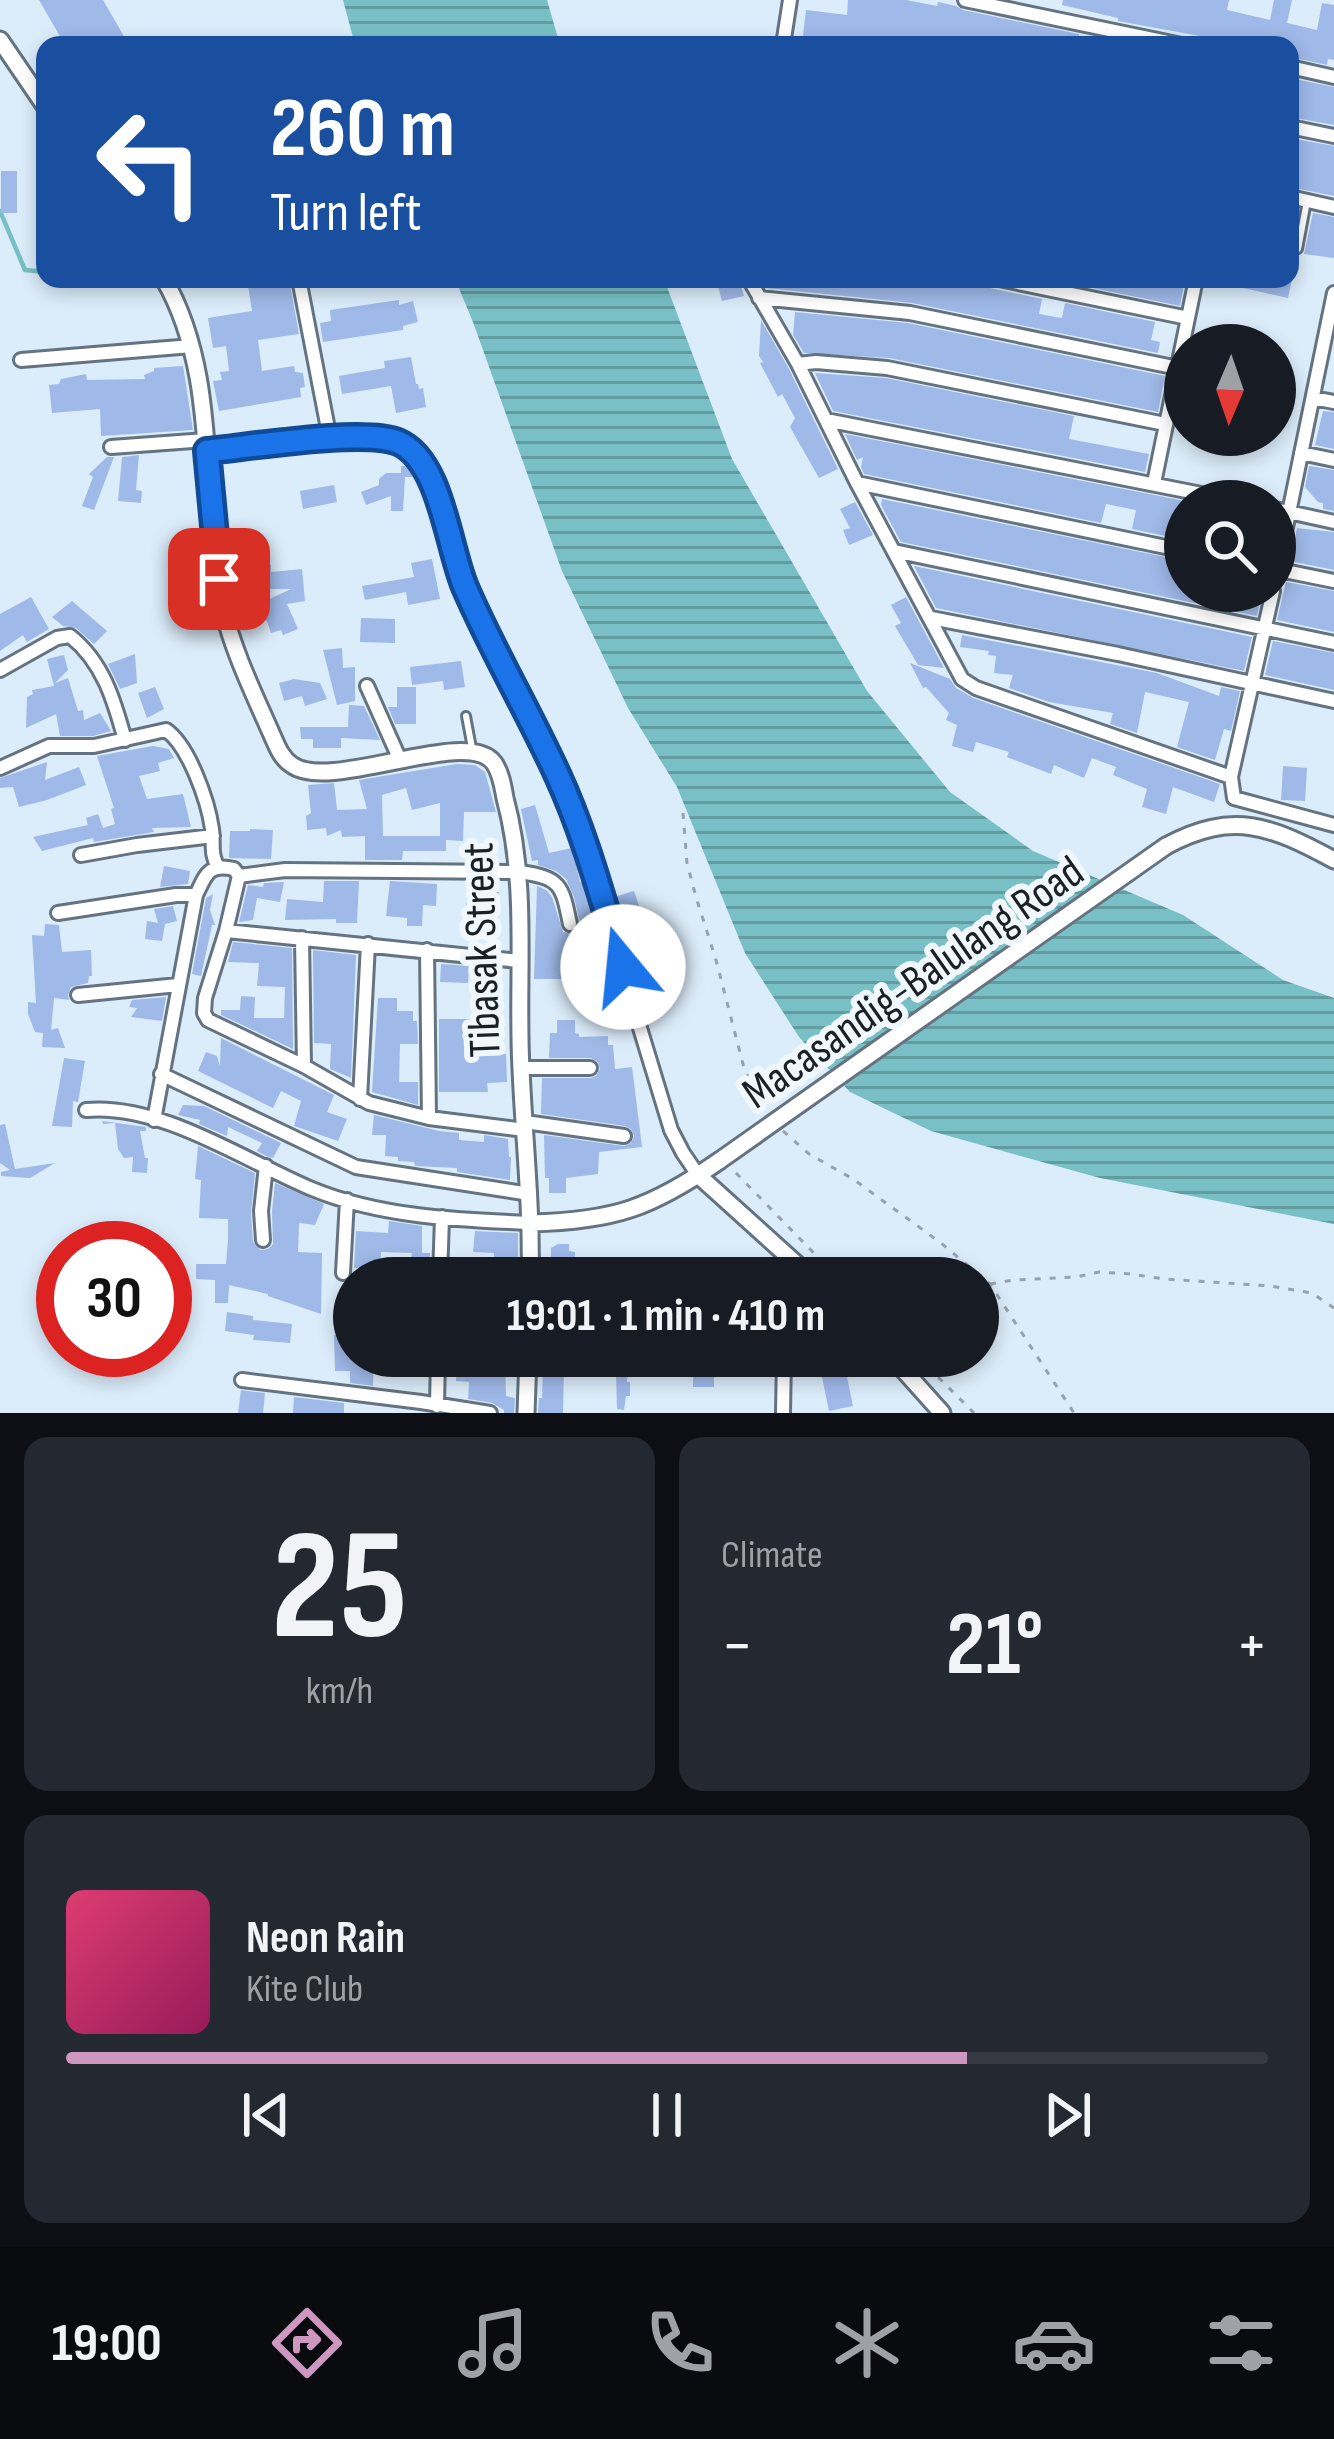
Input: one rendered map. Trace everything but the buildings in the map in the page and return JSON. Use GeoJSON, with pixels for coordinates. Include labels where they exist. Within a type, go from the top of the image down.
{"type":"FeatureCollection","features":[{"type":"Feature","properties":{"kind":"street"},"geometry":{"type":"LineString","coordinates":[[784,36],[790,0]]}},
{"type":"Feature","properties":{"kind":"street"},"geometry":{"type":"LineString","coordinates":[[965,0],[1139,36]]}},
{"type":"Feature","properties":{"kind":"street"},"geometry":{"type":"LineString","coordinates":[[0,40],[36,93]]}},
{"type":"Feature","properties":{"kind":"street"},"geometry":{"type":"LineString","coordinates":[[1299,70],[1334,76]]}},
{"type":"Feature","properties":{"kind":"street"},"geometry":{"type":"LineString","coordinates":[[1299,129],[1334,136]]}},
{"type":"Feature","properties":{"kind":"street"},"geometry":{"type":"LineString","coordinates":[[1299,199],[1334,206]]}},
{"type":"Feature","properties":{"kind":"street"},"geometry":{"type":"LineString","coordinates":[[169,288],[192,346],[224,610],[280,752],[295,767],[322,773],[439,754],[473,754]]}},
{"type":"Feature","properties":{"kind":"street"},"geometry":{"type":"LineString","coordinates":[[301,288],[330,439]]}},
{"type":"Feature","properties":{"kind":"street"},"geometry":{"type":"LineString","coordinates":[[754,288],[962,679],[976,688],[1231,777]]}},
{"type":"Feature","properties":{"kind":"street"},"geometry":{"type":"LineString","coordinates":[[1043,288],[1188,318]]}},
{"type":"Feature","properties":{"kind":"street"},"geometry":{"type":"LineString","coordinates":[[1187,324],[1194,288]]}},
{"type":"Feature","properties":{"kind":"street"},"geometry":{"type":"LineString","coordinates":[[1292,480],[1329,348],[1334,293]]}},
{"type":"Feature","properties":{"kind":"street"},"geometry":{"type":"LineString","coordinates":[[759,298],[910,313],[1164,365]]}},
{"type":"Feature","properties":{"kind":"street"},"geometry":{"type":"LineString","coordinates":[[21,360],[192,346]]}},
{"type":"Feature","properties":{"kind":"street"},"geometry":{"type":"LineString","coordinates":[[798,364],[887,368],[1164,424]]}},
{"type":"Feature","properties":{"kind":"street"},"geometry":{"type":"LineString","coordinates":[[1313,398],[1334,403]]}},
{"type":"Feature","properties":{"kind":"street"},"geometry":{"type":"LineString","coordinates":[[826,420],[1164,485]]}},
{"type":"Feature","properties":{"kind":"street"},"geometry":{"type":"LineString","coordinates":[[1154,483],[1164,429]]}},
{"type":"Feature","properties":{"kind":"street"},"geometry":{"type":"LineString","coordinates":[[111,447],[378,438],[410,448],[422,461],[433,482],[463,581],[578,824],[671,1130],[698,1175],[789,1257]]}},
{"type":"Feature","properties":{"kind":"street"},"geometry":{"type":"LineString","coordinates":[[1301,453],[1334,460]]}},
{"type":"Feature","properties":{"kind":"street"},"geometry":{"type":"LineString","coordinates":[[857,483],[1164,546]]}},
{"type":"Feature","properties":{"kind":"street"},"geometry":{"type":"LineString","coordinates":[[1296,514],[1334,522]]}},
{"type":"Feature","properties":{"kind":"street"},"geometry":{"type":"LineString","coordinates":[[894,550],[1334,643]]}},
{"type":"Feature","properties":{"kind":"street"},"geometry":{"type":"LineString","coordinates":[[1296,576],[1334,581]]}},
{"type":"Feature","properties":{"kind":"street"},"geometry":{"type":"LineString","coordinates":[[1268,612],[1231,777],[1234,798],[1334,825]]}},
{"type":"Feature","properties":{"kind":"street"},"geometry":{"type":"LineString","coordinates":[[931,618],[1334,701]]}},
{"type":"Feature","properties":{"kind":"street"},"geometry":{"type":"LineString","coordinates":[[0,670],[57,638],[70,636],[103,672],[125,740]]}},
{"type":"Feature","properties":{"kind":"street"},"geometry":{"type":"LineString","coordinates":[[368,686],[400,760]]}},
{"type":"Feature","properties":{"kind":"street"},"geometry":{"type":"LineString","coordinates":[[0,768],[49,746],[94,746],[166,730],[185,754],[208,806],[212,857],[218,867]]}},
{"type":"Feature","properties":{"kind":"street","name":"Tibasak Street"},"geometry":{"type":"LineString","coordinates":[[473,754],[493,761],[498,772],[520,872],[520,1068],[530,1257]]}},
{"type":"Feature","properties":{"kind":"street","name":"Macasandig-Balulang Road"},"geometry":{"type":"LineString","coordinates":[[531,1223],[627,1212],[671,1193],[1166,847],[1201,831],[1233,824],[1267,831],[1334,860]]}},
{"type":"Feature","properties":{"kind":"street"},"geometry":{"type":"LineString","coordinates":[[80,855],[213,836]]}},
{"type":"Feature","properties":{"kind":"street"},"geometry":{"type":"LineString","coordinates":[[154,1120],[196,895],[206,874],[218,867],[234,868],[239,876],[205,998],[208,1020],[369,1103],[430,1118],[624,1136]]}},
{"type":"Feature","properties":{"kind":"street"},"geometry":{"type":"LineString","coordinates":[[239,876],[285,870],[520,872],[558,882],[570,924]]}},
{"type":"Feature","properties":{"kind":"street"},"geometry":{"type":"LineString","coordinates":[[58,913],[196,895]]}},
{"type":"Feature","properties":{"kind":"street"},"geometry":{"type":"LineString","coordinates":[[226,931],[519,961]]}},
{"type":"Feature","properties":{"kind":"street"},"geometry":{"type":"LineString","coordinates":[[302,938],[304,1066]]}},
{"type":"Feature","properties":{"kind":"street"},"geometry":{"type":"LineString","coordinates":[[360,1099],[368,944]]}},
{"type":"Feature","properties":{"kind":"street"},"geometry":{"type":"LineString","coordinates":[[428,950],[430,1118]]}},
{"type":"Feature","properties":{"kind":"street"},"geometry":{"type":"LineString","coordinates":[[78,995],[178,985]]}},
{"type":"Feature","properties":{"kind":"street"},"geometry":{"type":"LineString","coordinates":[[520,1068],[590,1068]]}},
{"type":"Feature","properties":{"kind":"street"},"geometry":{"type":"LineString","coordinates":[[160,1074],[356,1167],[530,1194]]}},
{"type":"Feature","properties":{"kind":"street"},"geometry":{"type":"LineString","coordinates":[[86,1110],[105,1108],[154,1120],[346,1201],[442,1217],[531,1223]]}},
{"type":"Feature","properties":{"kind":"street"},"geometry":{"type":"LineString","coordinates":[[263,1240],[266,1166]]}},
{"type":"Feature","properties":{"kind":"street"},"geometry":{"type":"LineString","coordinates":[[344,1257],[346,1201]]}},
{"type":"Feature","properties":{"kind":"street"},"geometry":{"type":"LineString","coordinates":[[441,1257],[442,1217]]}},
{"type":"Feature","properties":{"kind":"street"},"geometry":{"type":"LineString","coordinates":[[436,1406],[437,1377]]}},
{"type":"Feature","properties":{"kind":"street"},"geometry":{"type":"LineString","coordinates":[[526,1413],[527,1377]]}},
{"type":"Feature","properties":{"kind":"street"},"geometry":{"type":"LineString","coordinates":[[783,1413],[784,1377]]}},
{"type":"Feature","properties":{"kind":"street"},"geometry":{"type":"LineString","coordinates":[[910,1377],[942,1413]]}},
{"type":"Feature","properties":{"kind":"street"},"geometry":{"type":"LineString","coordinates":[[242,1380],[490,1413]]}},
{"type":"Feature","properties":{"kind":"lane"},"geometry":{"type":"LineString","coordinates":[[1299,243],[1306,201]]}},
{"type":"Feature","properties":{"kind":"lane"},"geometry":{"type":"LineString","coordinates":[[466,716],[473,754]]}},
{"type":"Feature","properties":{"kind":"path"},"geometry":{"type":"LineString","coordinates":[[683,813],[687,863],[744,1068],[770,1114]]}},
{"type":"Feature","properties":{"kind":"path"},"geometry":{"type":"LineString","coordinates":[[780,1127],[790,1140],[853,1179],[956,1257]]}},
{"type":"Feature","properties":{"kind":"path"},"geometry":{"type":"LineString","coordinates":[[736,1173],[818,1257]]}},
{"type":"Feature","properties":{"kind":"path"},"geometry":{"type":"LineString","coordinates":[[999,1282],[1099,1272],[1130,1274],[1312,1292],[1334,1308]]}},
{"type":"Feature","properties":{"kind":"path"},"geometry":{"type":"LineString","coordinates":[[999,1298],[1074,1413]]}},
{"type":"Feature","properties":{"kind":"path"},"geometry":{"type":"LineString","coordinates":[[938,1377],[974,1413]]}},
{"type":"Feature","properties":{"kind":"shaded area"},"geometry":{"type":"Polygon","coordinates":[[[343,0],[547,0],[557,36],[353,36],[343,0]]]}},
{"type":"Feature","properties":{"kind":"shaded area"},"geometry":{"type":"Polygon","coordinates":[[[459,288],[667,288],[732,459],[867,691],[950,792],[1033,851],[1183,915],[1283,980],[1334,998],[1334,1224],[1100,1178],[931,1131],[850,1092],[799,1037],[745,953],[677,787],[628,708],[562,571],[459,288]]]}},
{"type":"Feature","properties":{"kind":"pier"},"geometry":{"type":"Polygon","coordinates":[[[1107,876],[1128,885],[839,1089],[825,1074],[1107,876]]]}},
{"type":"Feature","properties":{"kind":"waterway"},"geometry":{"type":"LineString","coordinates":[[0,211],[25,270],[36,271]]}},
{"type":"Feature","properties":{"kind":"route"},"geometry":{"type":"LineString","coordinates":[[219,579],[207,451],[357,438],[396,441],[410,448],[433,482],[450,546],[478,617],[560,780],[623,967]]}}]}
